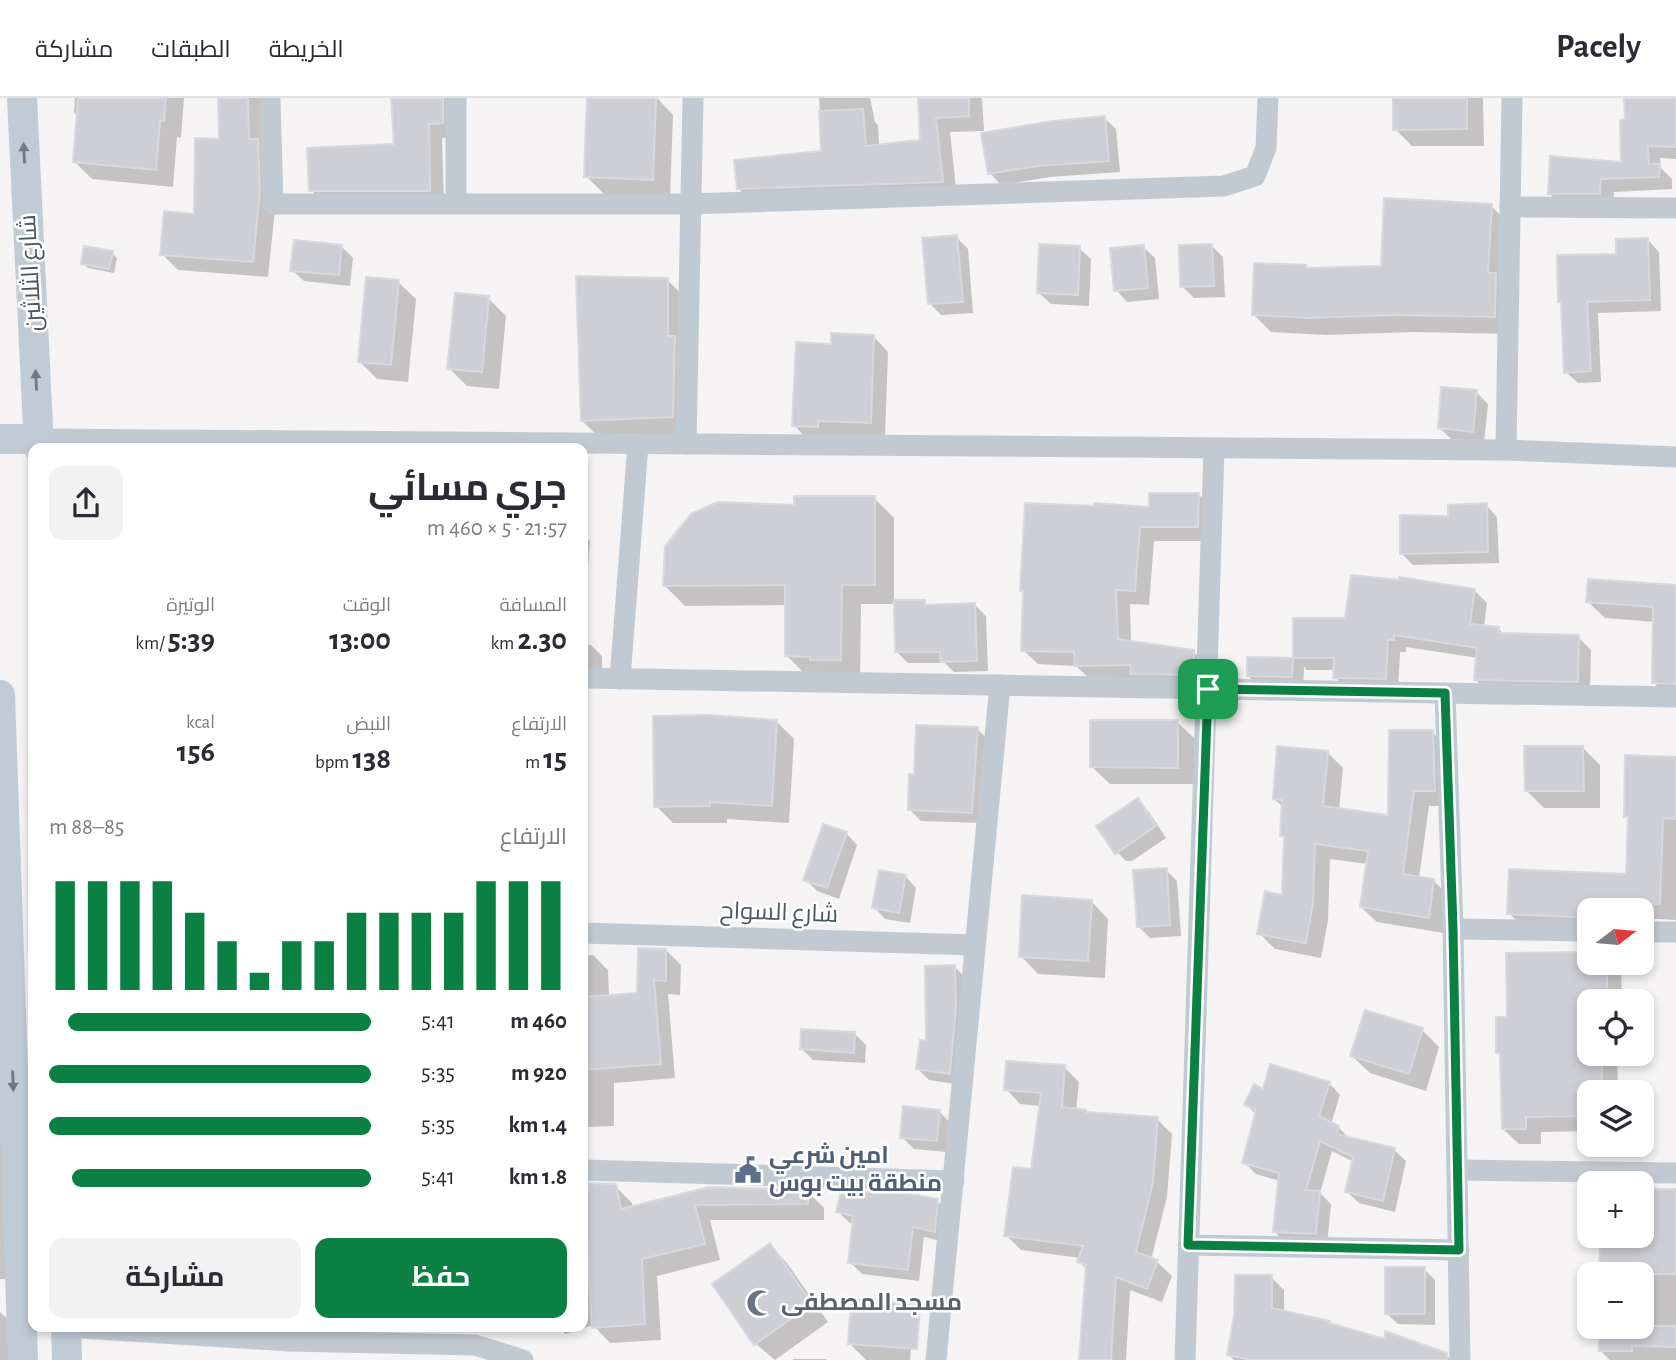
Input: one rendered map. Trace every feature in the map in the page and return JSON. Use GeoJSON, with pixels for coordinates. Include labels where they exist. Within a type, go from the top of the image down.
{"type":"FeatureCollection","features":[{"type":"Feature","properties":{"kind":"street","name":"شارع الثلاثين"},"geometry":{"type":"LineString","coordinates":[[22,98],[39,443]]}},
{"type":"Feature","properties":{"kind":"street"},"geometry":{"type":"LineString","coordinates":[[270,98],[273,204],[691,204],[1224,186],[1255,176],[1266,148],[1268,98]]}},
{"type":"Feature","properties":{"kind":"street"},"geometry":{"type":"LineString","coordinates":[[456,98],[456,204]]}},
{"type":"Feature","properties":{"kind":"street"},"geometry":{"type":"LineString","coordinates":[[686,444],[693,98]]}},
{"type":"Feature","properties":{"kind":"street"},"geometry":{"type":"LineString","coordinates":[[1506,450],[1512,98]]}},
{"type":"Feature","properties":{"kind":"street"},"geometry":{"type":"LineString","coordinates":[[1510,207],[1676,208]]}},
{"type":"Feature","properties":{"kind":"street"},"geometry":{"type":"LineString","coordinates":[[0,439],[31,443]]}},
{"type":"Feature","properties":{"kind":"street"},"geometry":{"type":"LineString","coordinates":[[588,444],[1506,450],[1676,457]]}},
{"type":"Feature","properties":{"kind":"street"},"geometry":{"type":"LineString","coordinates":[[620,679],[638,444]]}},
{"type":"Feature","properties":{"kind":"street"},"geometry":{"type":"LineString","coordinates":[[1185,1360],[1214,449]]}},
{"type":"Feature","properties":{"kind":"street"},"geometry":{"type":"LineString","coordinates":[[588,678],[1676,697]]}},
{"type":"Feature","properties":{"kind":"street"},"geometry":{"type":"LineString","coordinates":[[936,1360],[1000,685]]}},
{"type":"Feature","properties":{"kind":"street"},"geometry":{"type":"LineString","coordinates":[[1445,693],[1453,929],[1460,1360]]}},
{"type":"Feature","properties":{"kind":"street"},"geometry":{"type":"LineString","coordinates":[[0,695],[5,975],[23,1360]]}},
{"type":"Feature","properties":{"kind":"street"},"geometry":{"type":"LineString","coordinates":[[1453,929],[1577,931]]}},
{"type":"Feature","properties":{"kind":"street"},"geometry":{"type":"LineString","coordinates":[[1654,932],[1676,932]]}},
{"type":"Feature","properties":{"kind":"street","name":"شارع السواح"},"geometry":{"type":"LineString","coordinates":[[588,933],[974,945]]}},
{"type":"Feature","properties":{"kind":"street"},"geometry":{"type":"LineString","coordinates":[[588,1170],[954,1181]]}},
{"type":"Feature","properties":{"kind":"street"},"geometry":{"type":"LineString","coordinates":[[1458,1170],[1676,1173]]}},
{"type":"Feature","properties":{"kind":"street"},"geometry":{"type":"LineString","coordinates":[[1188,1245],[1459,1250]]}},
{"type":"Feature","properties":{"kind":"street"},"geometry":{"type":"LineString","coordinates":[[66,1332],[67,1360]]}},
{"type":"Feature","properties":{"kind":"street"},"geometry":{"type":"LineString","coordinates":[[225,1332],[475,1345],[523,1360]]}},
{"type":"Feature","properties":{"kind":"building"},"geometry":{"type":"Polygon","coordinates":[[[78,98],[166,98],[164,121],[160,121],[156,170],[73,162],[78,98]]]}},
{"type":"Feature","properties":{"kind":"building"},"geometry":{"type":"Polygon","coordinates":[[[218,98],[248,98],[249,139],[258,139],[260,192],[253,262],[160,255],[164,211],[194,214],[195,138],[219,139],[218,98]]]}},
{"type":"Feature","properties":{"kind":"building"},"geometry":{"type":"Polygon","coordinates":[[[391,98],[443,98],[443,123],[429,124],[430,191],[309,191],[307,148],[394,144],[391,98]]]}},
{"type":"Feature","properties":{"kind":"building"},"geometry":{"type":"Polygon","coordinates":[[[587,98],[656,98],[653,180],[584,177],[587,98]]]}},
{"type":"Feature","properties":{"kind":"building"},"geometry":{"type":"Polygon","coordinates":[[[918,98],[969,98],[969,116],[936,118],[943,182],[737,189],[734,160],[821,151],[819,111],[863,109],[866,146],[920,140],[918,98]]]}},
{"type":"Feature","properties":{"kind":"building"},"geometry":{"type":"Polygon","coordinates":[[[1393,98],[1467,98],[1467,129],[1393,130],[1393,98]]]}},
{"type":"Feature","properties":{"kind":"building"},"geometry":{"type":"Polygon","coordinates":[[[1624,98],[1676,98],[1676,147],[1648,146],[1649,164],[1660,164],[1659,177],[1601,179],[1600,194],[1548,194],[1550,156],[1621,162],[1620,120],[1625,119],[1624,98]]]}},
{"type":"Feature","properties":{"kind":"building"},"geometry":{"type":"Polygon","coordinates":[[[1105,116],[1109,161],[1038,166],[988,174],[981,133],[1052,121],[1105,116]]]}},
{"type":"Feature","properties":{"kind":"building"},"geometry":{"type":"Polygon","coordinates":[[[1384,198],[1492,204],[1488,273],[1496,273],[1495,317],[1395,315],[1307,318],[1252,315],[1254,263],[1306,265],[1306,268],[1381,266],[1384,198]]]}},
{"type":"Feature","properties":{"kind":"building"},"geometry":{"type":"Polygon","coordinates":[[[957,235],[963,302],[928,304],[922,238],[957,235]]]}},
{"type":"Feature","properties":{"kind":"building"},"geometry":{"type":"Polygon","coordinates":[[[1648,238],[1650,300],[1587,302],[1591,371],[1564,373],[1557,255],[1616,254],[1616,239],[1648,238]]]}},
{"type":"Feature","properties":{"kind":"building"},"geometry":{"type":"Polygon","coordinates":[[[294,240],[342,245],[339,275],[290,271],[294,240]]]}},
{"type":"Feature","properties":{"kind":"building"},"geometry":{"type":"Polygon","coordinates":[[[1039,244],[1080,246],[1078,295],[1037,293],[1039,244]]]}},
{"type":"Feature","properties":{"kind":"building"},"geometry":{"type":"Polygon","coordinates":[[[1212,244],[1214,286],[1180,287],[1179,245],[1212,244]]]}},
{"type":"Feature","properties":{"kind":"building"},"geometry":{"type":"Polygon","coordinates":[[[1144,245],[1148,288],[1114,291],[1110,248],[1144,245]]]}},
{"type":"Feature","properties":{"kind":"building"},"geometry":{"type":"Polygon","coordinates":[[[84,246],[113,251],[109,269],[81,264],[84,246]]]}},
{"type":"Feature","properties":{"kind":"building"},"geometry":{"type":"Polygon","coordinates":[[[576,276],[668,278],[668,336],[675,336],[673,417],[581,421],[576,276]]]}},
{"type":"Feature","properties":{"kind":"building"},"geometry":{"type":"Polygon","coordinates":[[[366,277],[399,280],[391,365],[358,362],[366,277]]]}},
{"type":"Feature","properties":{"kind":"building"},"geometry":{"type":"Polygon","coordinates":[[[455,293],[489,296],[482,372],[447,369],[455,293]]]}},
{"type":"Feature","properties":{"kind":"building"},"geometry":{"type":"Polygon","coordinates":[[[831,333],[874,335],[871,423],[818,421],[818,427],[792,426],[796,342],[831,344],[831,333]]]}},
{"type":"Feature","properties":{"kind":"building"},"geometry":{"type":"Polygon","coordinates":[[[1441,387],[1477,390],[1473,432],[1438,428],[1441,387]]]}},
{"type":"Feature","properties":{"kind":"building"},"geometry":{"type":"Polygon","coordinates":[[[1149,493],[1199,493],[1198,527],[1140,527],[1135,591],[1116,590],[1118,639],[1194,650],[1194,675],[1130,674],[1131,665],[1075,666],[1074,652],[1021,651],[1023,591],[1020,591],[1025,503],[1094,506],[1094,503],[1149,507],[1149,493]]]}},
{"type":"Feature","properties":{"kind":"building"},"geometry":{"type":"Polygon","coordinates":[[[794,496],[875,496],[875,585],[842,585],[841,660],[810,660],[810,657],[785,656],[785,585],[663,586],[665,546],[692,513],[718,502],[794,505],[794,496]]]}},
{"type":"Feature","properties":{"kind":"building"},"geometry":{"type":"Polygon","coordinates":[[[1487,503],[1488,552],[1400,554],[1400,515],[1448,516],[1448,505],[1487,503]]]}},
{"type":"Feature","properties":{"kind":"building"},"geometry":{"type":"Polygon","coordinates":[[[1351,575],[1399,580],[1399,577],[1475,589],[1470,624],[1499,627],[1498,633],[1579,635],[1578,682],[1474,680],[1477,648],[1394,635],[1394,640],[1388,640],[1386,679],[1333,678],[1334,658],[1293,658],[1293,618],[1345,618],[1351,575]]]}},
{"type":"Feature","properties":{"kind":"building"},"geometry":{"type":"Polygon","coordinates":[[[1588,579],[1676,585],[1676,684],[1652,683],[1653,607],[1586,602],[1588,579]]]}},
{"type":"Feature","properties":{"kind":"building"},"geometry":{"type":"Polygon","coordinates":[[[894,600],[925,600],[925,605],[975,603],[977,661],[941,662],[940,652],[895,652],[894,600]]]}},
{"type":"Feature","properties":{"kind":"building"},"geometry":{"type":"Polygon","coordinates":[[[1247,657],[1293,658],[1292,677],[1247,676],[1247,657]]]}},
{"type":"Feature","properties":{"kind":"building"},"geometry":{"type":"Polygon","coordinates":[[[709,715],[777,720],[772,806],[710,802],[710,806],[654,807],[653,716],[709,715]]]}},
{"type":"Feature","properties":{"kind":"building"},"geometry":{"type":"Polygon","coordinates":[[[1090,720],[1178,720],[1178,768],[1090,767],[1090,720]]]}},
{"type":"Feature","properties":{"kind":"building"},"geometry":{"type":"Polygon","coordinates":[[[916,725],[978,727],[972,813],[908,810],[909,774],[914,775],[916,725]]]}},
{"type":"Feature","properties":{"kind":"building"},"geometry":{"type":"Polygon","coordinates":[[[1389,730],[1433,730],[1435,791],[1414,791],[1403,874],[1434,879],[1429,918],[1360,907],[1368,851],[1315,844],[1313,903],[1306,943],[1257,934],[1265,891],[1282,895],[1282,800],[1273,799],[1277,746],[1328,751],[1323,806],[1388,815],[1389,730]]]}},
{"type":"Feature","properties":{"kind":"building"},"geometry":{"type":"Polygon","coordinates":[[[1524,746],[1583,746],[1584,791],[1525,791],[1524,746]]]}},
{"type":"Feature","properties":{"kind":"building"},"geometry":{"type":"Polygon","coordinates":[[[1625,755],[1676,757],[1676,819],[1663,818],[1660,904],[1654,904],[1654,898],[1577,898],[1577,917],[1507,914],[1509,869],[1626,874],[1628,817],[1624,817],[1625,755]]]}},
{"type":"Feature","properties":{"kind":"building"},"geometry":{"type":"Polygon","coordinates":[[[1138,798],[1156,826],[1115,854],[1096,826],[1138,798]]]}},
{"type":"Feature","properties":{"kind":"building"},"geometry":{"type":"Polygon","coordinates":[[[823,824],[847,832],[827,888],[803,880],[823,824]]]}},
{"type":"Feature","properties":{"kind":"building"},"geometry":{"type":"Polygon","coordinates":[[[1167,868],[1170,925],[1137,927],[1133,870],[1167,868]]]}},
{"type":"Feature","properties":{"kind":"building"},"geometry":{"type":"Polygon","coordinates":[[[879,870],[906,875],[899,913],[872,908],[879,870]]]}},
{"type":"Feature","properties":{"kind":"building"},"geometry":{"type":"Polygon","coordinates":[[[1022,895],[1092,900],[1088,961],[1019,957],[1022,895]]]}},
{"type":"Feature","properties":{"kind":"building"},"geometry":{"type":"Polygon","coordinates":[[[638,948],[666,949],[666,981],[654,980],[661,1064],[588,1070],[588,997],[637,993],[638,948]]]}},
{"type":"Feature","properties":{"kind":"building"},"geometry":{"type":"Polygon","coordinates":[[[1577,952],[1577,975],[1607,975],[1607,989],[1577,989],[1577,1066],[1602,1066],[1602,1080],[1577,1080],[1577,1116],[1526,1117],[1526,1129],[1502,1129],[1496,1017],[1507,1017],[1506,953],[1577,952]]]}},
{"type":"Feature","properties":{"kind":"building"},"geometry":{"type":"Polygon","coordinates":[[[955,965],[956,1006],[950,1074],[916,1069],[920,1040],[926,1041],[925,966],[955,965]]]}},
{"type":"Feature","properties":{"kind":"building"},"geometry":{"type":"Polygon","coordinates":[[[1365,1010],[1423,1028],[1409,1074],[1350,1056],[1365,1010]]]}},
{"type":"Feature","properties":{"kind":"building"},"geometry":{"type":"Polygon","coordinates":[[[801,1029],[855,1032],[854,1053],[800,1049],[801,1029]]]}},
{"type":"Feature","properties":{"kind":"building"},"geometry":{"type":"Polygon","coordinates":[[[1006,1061],[1065,1065],[1062,1107],[1086,1112],[1158,1117],[1153,1182],[1136,1252],[1158,1260],[1147,1289],[1116,1277],[1111,1360],[1079,1360],[1086,1265],[1077,1262],[1083,1246],[1004,1236],[1013,1167],[1031,1169],[1041,1093],[1004,1090],[1006,1061]]]}},
{"type":"Feature","properties":{"kind":"building"},"geometry":{"type":"Polygon","coordinates":[[[1270,1064],[1330,1082],[1319,1116],[1339,1126],[1336,1134],[1395,1148],[1383,1201],[1345,1192],[1353,1157],[1320,1141],[1306,1190],[1320,1191],[1316,1234],[1273,1232],[1279,1173],[1242,1163],[1256,1110],[1244,1105],[1254,1084],[1263,1089],[1270,1064]]]}},
{"type":"Feature","properties":{"kind":"building"},"geometry":{"type":"Polygon","coordinates":[[[903,1106],[940,1110],[937,1141],[900,1138],[903,1106]]]}},
{"type":"Feature","properties":{"kind":"building"},"geometry":{"type":"Polygon","coordinates":[[[588,1183],[616,1184],[621,1209],[709,1187],[808,1190],[808,1204],[695,1205],[705,1244],[642,1259],[645,1324],[592,1328],[588,1183]]]}},
{"type":"Feature","properties":{"kind":"building"},"geometry":{"type":"Polygon","coordinates":[[[1654,1189],[1676,1189],[1676,1274],[1654,1274],[1654,1262],[1599,1262],[1600,1248],[1654,1248],[1654,1189]]]}},
{"type":"Feature","properties":{"kind":"building"},"geometry":{"type":"Polygon","coordinates":[[[841,1191],[907,1193],[938,1199],[935,1232],[913,1227],[908,1270],[848,1263],[853,1216],[836,1212],[841,1191]]]}},
{"type":"Feature","properties":{"kind":"building"},"geometry":{"type":"Polygon","coordinates":[[[770,1243],[812,1304],[754,1345],[712,1284],[770,1243]]]}},
{"type":"Feature","properties":{"kind":"building"},"geometry":{"type":"Polygon","coordinates":[[[1385,1267],[1425,1267],[1425,1314],[1385,1314],[1385,1267]]]}},
{"type":"Feature","properties":{"kind":"building"},"geometry":{"type":"Polygon","coordinates":[[[1235,1275],[1272,1275],[1272,1308],[1330,1321],[1329,1323],[1385,1339],[1385,1331],[1447,1353],[1447,1360],[1252,1360],[1227,1355],[1234,1316],[1235,1275]]]}},
{"type":"Feature","properties":{"kind":"building"},"geometry":{"type":"Polygon","coordinates":[[[851,1299],[920,1304],[917,1349],[848,1344],[851,1299]]]}},
{"type":"Feature","properties":{"kind":"building"},"geometry":{"type":"Polygon","coordinates":[[[1654,1326],[1676,1326],[1676,1347],[1632,1346],[1632,1351],[1599,1351],[1599,1339],[1654,1339],[1654,1326]]]}},
{"type":"Feature","properties":{"kind":"place","name":"امين شرعي منطقة بيت بوس"},"geometry":{"type":"Point","coordinates":[748,1170]}},
{"type":"Feature","properties":{"kind":"place","name":"مسجد المصطفى"},"geometry":{"type":"Point","coordinates":[760,1303]}},
{"type":"Feature","properties":{"kind":"route"},"geometry":{"type":"LineString","coordinates":[[1208,689],[1445,693],[1459,1250],[1188,1245],[1208,689]]}}]}
